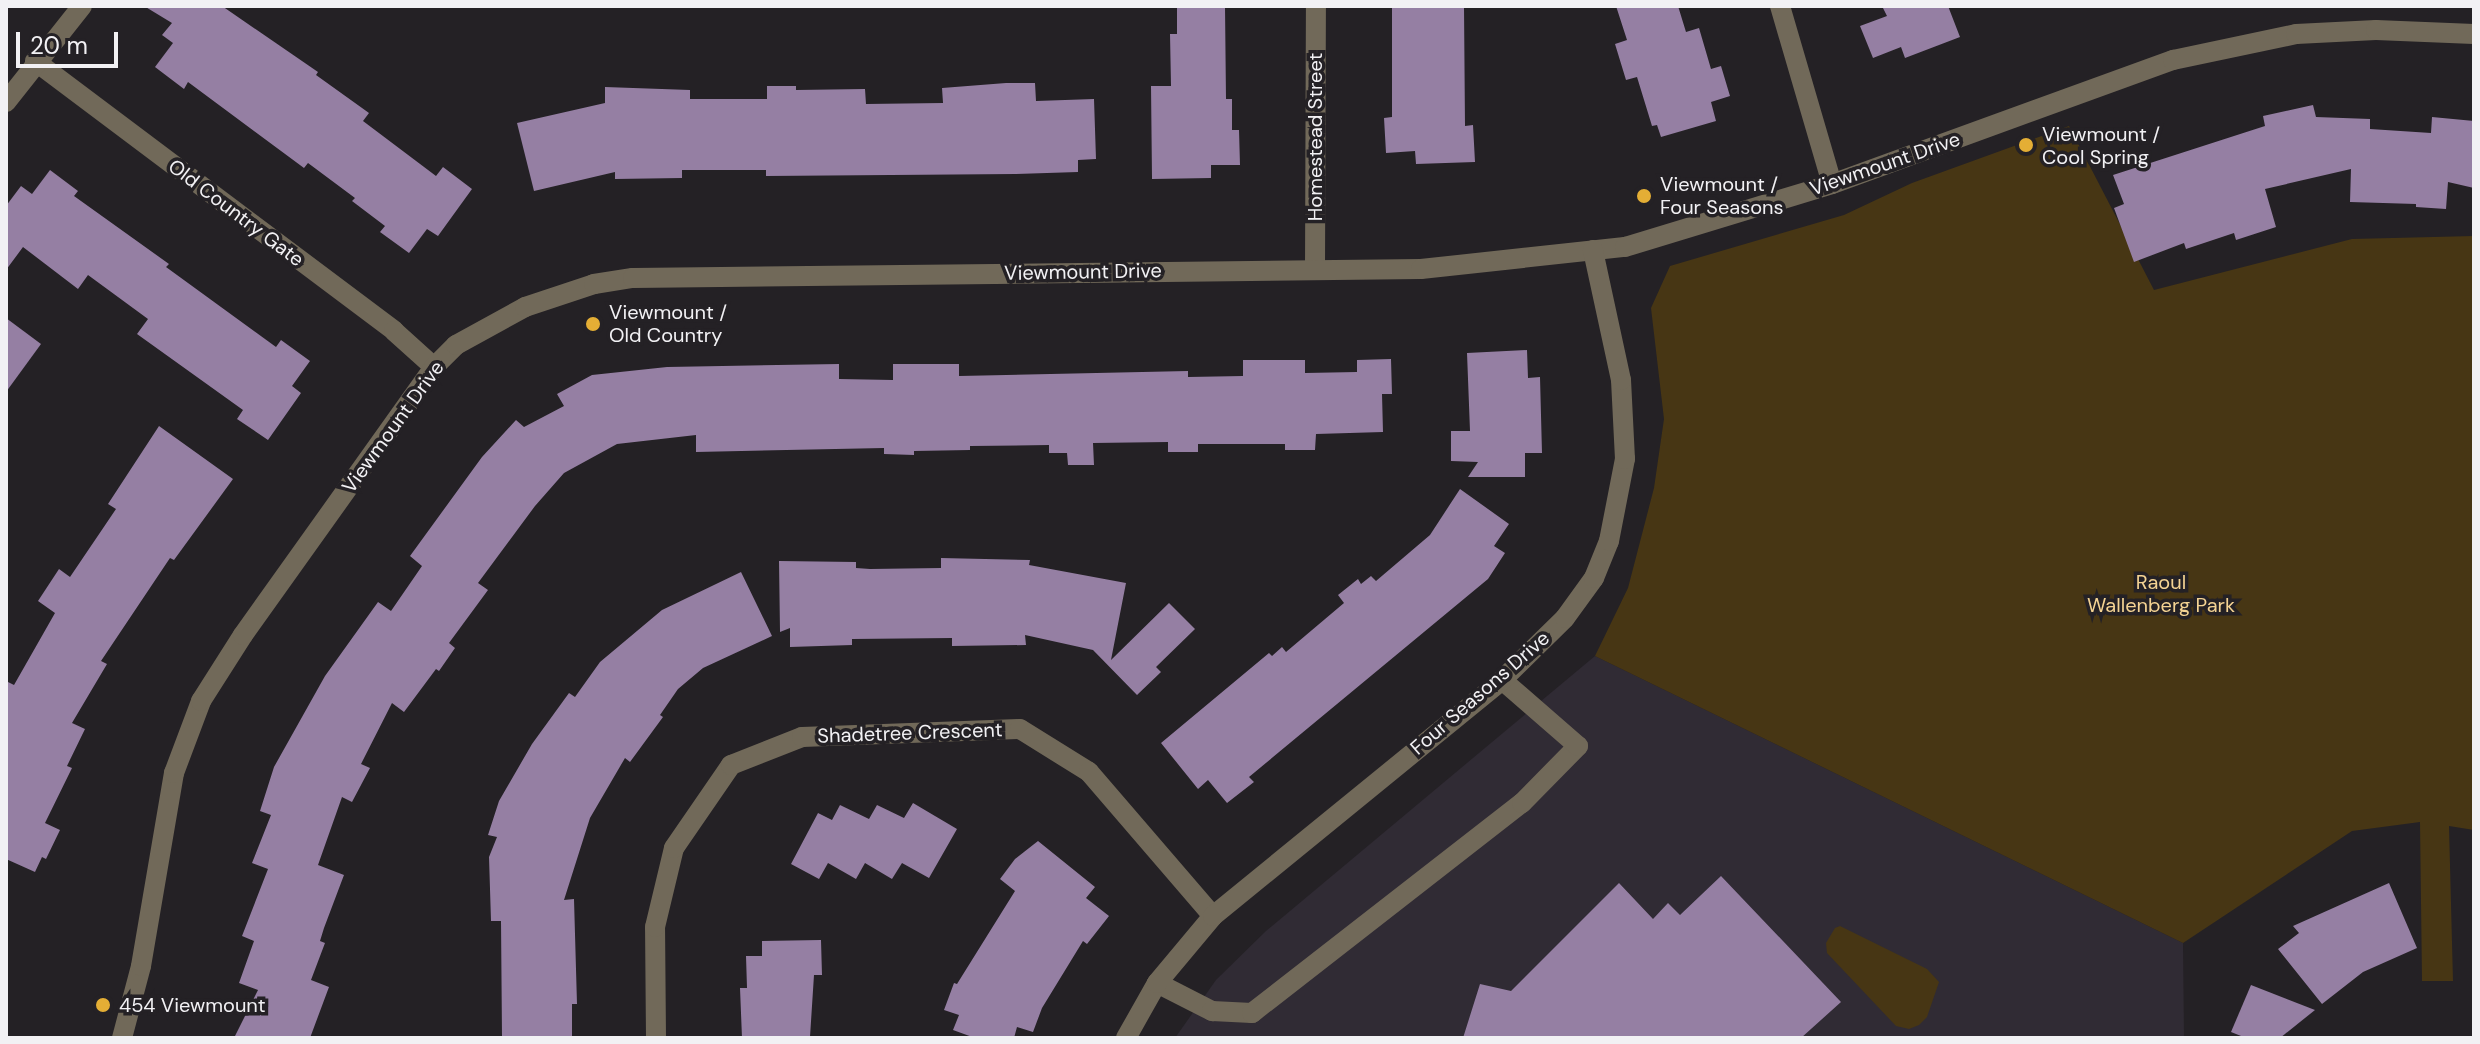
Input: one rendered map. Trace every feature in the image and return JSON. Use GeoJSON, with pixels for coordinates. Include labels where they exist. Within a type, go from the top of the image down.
{"type":"FeatureCollection","features":[{"type":"Feature","properties":{"kind":"street"},"geometry":{"type":"LineString","coordinates":[[6,102],[35,61],[82,6]]}},
{"type":"Feature","properties":{"kind":"street","name":"Homestead Street"},"geometry":{"type":"LineString","coordinates":[[1315,269],[1316,6]]}},
{"type":"Feature","properties":{"kind":"street"},"geometry":{"type":"LineString","coordinates":[[1780,6],[1832,184]]}},
{"type":"Feature","properties":{"kind":"street","name":"Viewmount Drive"},"geometry":{"type":"LineString","coordinates":[[122,1038],[141,966],[174,773],[201,701],[243,635],[434,367],[456,345],[525,307],[594,284],[633,278],[1421,269],[1625,247],[1832,184],[2173,60],[2296,34],[2376,30],[2474,34]]}},
{"type":"Feature","properties":{"kind":"street","name":"Old Country Gate"},"geometry":{"type":"LineString","coordinates":[[35,61],[394,331],[434,367]]}},
{"type":"Feature","properties":{"kind":"street","name":"Four Seasons Drive"},"geometry":{"type":"LineString","coordinates":[[1126,1038],[1157,983],[1213,916],[1502,680],[1565,618],[1594,578],[1609,541],[1625,459],[1621,380],[1593,250]]}},
{"type":"Feature","properties":{"kind":"street"},"geometry":{"type":"LineString","coordinates":[[1157,983],[1212,1011],[1252,1013],[1522,803],[1578,746],[1502,680]]}},
{"type":"Feature","properties":{"kind":"street","name":"Shadetree Crescent"},"geometry":{"type":"LineString","coordinates":[[656,1038],[655,927],[674,848],[731,765],[802,737],[1020,729],[1089,772],[1213,916]]}},
{"type":"Feature","properties":{"kind":"shaded area"},"geometry":{"type":"Polygon","coordinates":[[[1595,656],[2183,943],[2184,1038],[1175,1038],[1216,980],[1266,931],[1595,656]]]}},
{"type":"Feature","properties":{"kind":"green space","name":"Raoul Wallenberg Park"},"geometry":{"type":"Polygon","coordinates":[[[2069,126],[2154,290],[2352,239],[2474,236],[2474,830],[2449,826],[2453,981],[2422,981],[2420,822],[2352,831],[2183,943],[1595,656],[1628,588],[1654,488],[1664,419],[1651,308],[1670,266],[1844,215],[1912,183],[2069,126]]]}},
{"type":"Feature","properties":{"kind":"green space"},"geometry":{"type":"Polygon","coordinates":[[[1840,926],[1927,969],[1939,982],[1927,1017],[1919,1025],[1909,1029],[1896,1026],[1827,953],[1826,943],[1835,928],[1840,926]]]}},
{"type":"Feature","properties":{"kind":"building"},"geometry":{"type":"Polygon","coordinates":[[[144,6],[222,6],[318,72],[316,75],[369,113],[363,121],[436,176],[443,167],[472,189],[438,236],[427,229],[409,253],[380,232],[385,226],[352,201],[355,198],[308,163],[304,168],[188,82],[184,89],[155,67],[173,43],[162,35],[172,23],[144,6]]]}},
{"type":"Feature","properties":{"kind":"building"},"geometry":{"type":"Polygon","coordinates":[[[1177,6],[1225,6],[1226,99],[1232,99],[1232,130],[1239,130],[1240,165],[1211,165],[1211,178],[1152,179],[1151,86],[1171,86],[1170,34],[1177,34],[1177,6]]]}},
{"type":"Feature","properties":{"kind":"building"},"geometry":{"type":"Polygon","coordinates":[[[1392,6],[1464,6],[1465,126],[1473,125],[1475,162],[1416,164],[1415,151],[1386,153],[1384,118],[1392,117],[1392,6]]]}},
{"type":"Feature","properties":{"kind":"building"},"geometry":{"type":"Polygon","coordinates":[[[1616,6],[1678,6],[1686,32],[1699,28],[1711,69],[1721,66],[1730,96],[1711,102],[1716,121],[1661,137],[1657,125],[1652,126],[1637,77],[1626,80],[1615,44],[1627,40],[1616,6]]]}},
{"type":"Feature","properties":{"kind":"building"},"geometry":{"type":"Polygon","coordinates":[[[1882,6],[1948,6],[1960,37],[1905,58],[1901,47],[1873,58],[1860,26],[1887,16],[1882,6]]]}},
{"type":"Feature","properties":{"kind":"building"},"geometry":{"type":"Polygon","coordinates":[[[1035,83],[1036,101],[1094,99],[1096,159],[1078,160],[1078,172],[1016,174],[766,176],[766,170],[682,170],[682,178],[615,179],[615,172],[534,191],[517,123],[605,103],[605,87],[690,90],[690,99],[767,99],[767,86],[796,86],[796,90],[865,89],[866,104],[943,103],[942,88],[1035,83]]]}},
{"type":"Feature","properties":{"kind":"building"},"geometry":{"type":"Polygon","coordinates":[[[2313,105],[2316,117],[2370,119],[2370,129],[2431,133],[2432,117],[2474,121],[2474,188],[2448,182],[2446,209],[2416,207],[2416,204],[2350,202],[2351,169],[2265,189],[2276,227],[2236,240],[2234,233],[2186,249],[2184,243],[2134,262],[2114,208],[2124,204],[2113,175],[2265,126],[2263,116],[2313,105]]]}},
{"type":"Feature","properties":{"kind":"building"},"geometry":{"type":"Polygon","coordinates":[[[50,170],[78,191],[74,196],[169,264],[166,267],[276,347],[281,340],[310,361],[292,386],[301,393],[268,440],[237,419],[243,410],[137,334],[148,319],[88,275],[78,289],[23,247],[6,270],[6,206],[21,186],[32,194],[50,170]]]}},
{"type":"Feature","properties":{"kind":"building"},"geometry":{"type":"Polygon","coordinates":[[[6,318],[41,344],[6,392],[6,318]]]}},
{"type":"Feature","properties":{"kind":"building"},"geometry":{"type":"Polygon","coordinates":[[[1527,350],[1528,378],[1540,377],[1542,453],[1525,453],[1525,477],[1468,477],[1478,462],[1451,461],[1451,431],[1470,431],[1467,353],[1527,350]]]}},
{"type":"Feature","properties":{"kind":"building"},"geometry":{"type":"Polygon","coordinates":[[[1391,359],[1392,394],[1382,394],[1383,432],[1316,434],[1315,450],[1285,450],[1285,444],[1198,444],[1198,452],[1168,452],[1168,442],[1093,443],[1094,465],[1068,465],[1067,453],[1049,453],[1049,445],[970,446],[970,450],[914,451],[914,455],[884,454],[884,448],[696,452],[696,435],[617,444],[564,473],[535,506],[478,583],[488,590],[449,643],[455,648],[439,671],[436,669],[404,712],[392,703],[361,764],[370,768],[352,802],[342,797],[318,865],[344,875],[324,928],[320,941],[325,943],[311,980],[329,987],[310,1038],[234,1038],[258,990],[239,983],[254,941],[242,936],[268,869],[252,863],[271,815],[260,811],[274,767],[325,676],[378,602],[391,611],[422,566],[410,556],[482,457],[516,420],[524,427],[564,406],[557,394],[592,375],[667,367],[839,364],[839,379],[893,380],[893,364],[959,364],[959,376],[1188,371],[1188,377],[1243,376],[1243,360],[1305,360],[1305,373],[1357,372],[1357,360],[1391,359]]]}},
{"type":"Feature","properties":{"kind":"building"},"geometry":{"type":"Polygon","coordinates":[[[159,426],[233,479],[174,560],[170,558],[101,661],[107,664],[72,723],[85,729],[67,766],[72,768],[45,823],[60,830],[46,859],[42,857],[35,872],[6,859],[6,681],[14,685],[55,613],[38,601],[59,569],[70,577],[116,509],[108,504],[159,426]]]}},
{"type":"Feature","properties":{"kind":"building"},"geometry":{"type":"Polygon","coordinates":[[[1460,489],[1509,524],[1494,546],[1505,553],[1488,579],[1249,777],[1254,782],[1227,803],[1208,780],[1198,789],[1161,743],[1269,653],[1272,656],[1282,647],[1286,652],[1344,603],[1338,595],[1358,579],[1361,584],[1371,576],[1376,581],[1430,535],[1460,489]]]}},
{"type":"Feature","properties":{"kind":"building"},"geometry":{"type":"Polygon","coordinates":[[[941,558],[1030,560],[1029,565],[1126,583],[1111,660],[1169,603],[1195,629],[1156,667],[1161,672],[1137,695],[1093,650],[1025,635],[1026,645],[952,646],[952,638],[852,639],[852,645],[790,647],[790,628],[780,632],[779,561],[856,562],[856,568],[870,569],[941,568],[941,558]]]}},
{"type":"Feature","properties":{"kind":"building"},"geometry":{"type":"Polygon","coordinates":[[[741,572],[772,636],[703,668],[678,689],[660,715],[663,717],[630,762],[625,758],[590,818],[564,900],[574,899],[577,1004],[572,1004],[572,1038],[502,1038],[501,921],[491,921],[489,857],[497,837],[488,835],[499,801],[532,744],[569,693],[575,697],[600,662],[662,610],[741,572]]]}},
{"type":"Feature","properties":{"kind":"building"},"geometry":{"type":"Polygon","coordinates":[[[913,803],[957,829],[929,878],[902,863],[892,879],[865,863],[856,879],[828,863],[819,879],[791,864],[818,813],[832,820],[840,805],[869,819],[877,805],[904,818],[913,803]]]}},
{"type":"Feature","properties":{"kind":"building"},"geometry":{"type":"Polygon","coordinates":[[[1038,841],[1095,887],[1086,898],[1109,916],[1087,944],[1083,941],[1042,1008],[1033,1032],[1017,1027],[1014,1038],[975,1038],[953,1030],[959,1015],[944,1010],[954,983],[957,984],[1015,891],[1000,879],[1015,859],[1038,841]]]}},
{"type":"Feature","properties":{"kind":"building"},"geometry":{"type":"Polygon","coordinates":[[[1721,876],[1841,1002],[1801,1038],[1463,1038],[1480,984],[1511,991],[1619,883],[1653,919],[1668,903],[1680,915],[1721,876]]]}},
{"type":"Feature","properties":{"kind":"building"},"geometry":{"type":"Polygon","coordinates":[[[2389,883],[2417,948],[2363,972],[2322,1004],[2278,949],[2299,933],[2293,926],[2389,883]]]}},
{"type":"Feature","properties":{"kind":"building"},"geometry":{"type":"Polygon","coordinates":[[[821,940],[822,975],[814,975],[810,1037],[742,1038],[740,988],[747,988],[746,956],[762,956],[762,941],[821,940]]]}},
{"type":"Feature","properties":{"kind":"building"},"geometry":{"type":"Polygon","coordinates":[[[2251,985],[2315,1010],[2280,1038],[2246,1038],[2231,1032],[2251,985]]]}},
{"type":"Feature","properties":{"kind":"place","name":"Viewmount / Cool Spring"},"geometry":{"type":"Point","coordinates":[2026,145]}},
{"type":"Feature","properties":{"kind":"place","name":"Viewmount / Four Seasons"},"geometry":{"type":"Point","coordinates":[1644,196]}},
{"type":"Feature","properties":{"kind":"place","name":"Viewmount / Old Country"},"geometry":{"type":"Point","coordinates":[593,324]}},
{"type":"Feature","properties":{"kind":"place","name":"454 Viewmount"},"geometry":{"type":"Point","coordinates":[103,1005]}}]}
